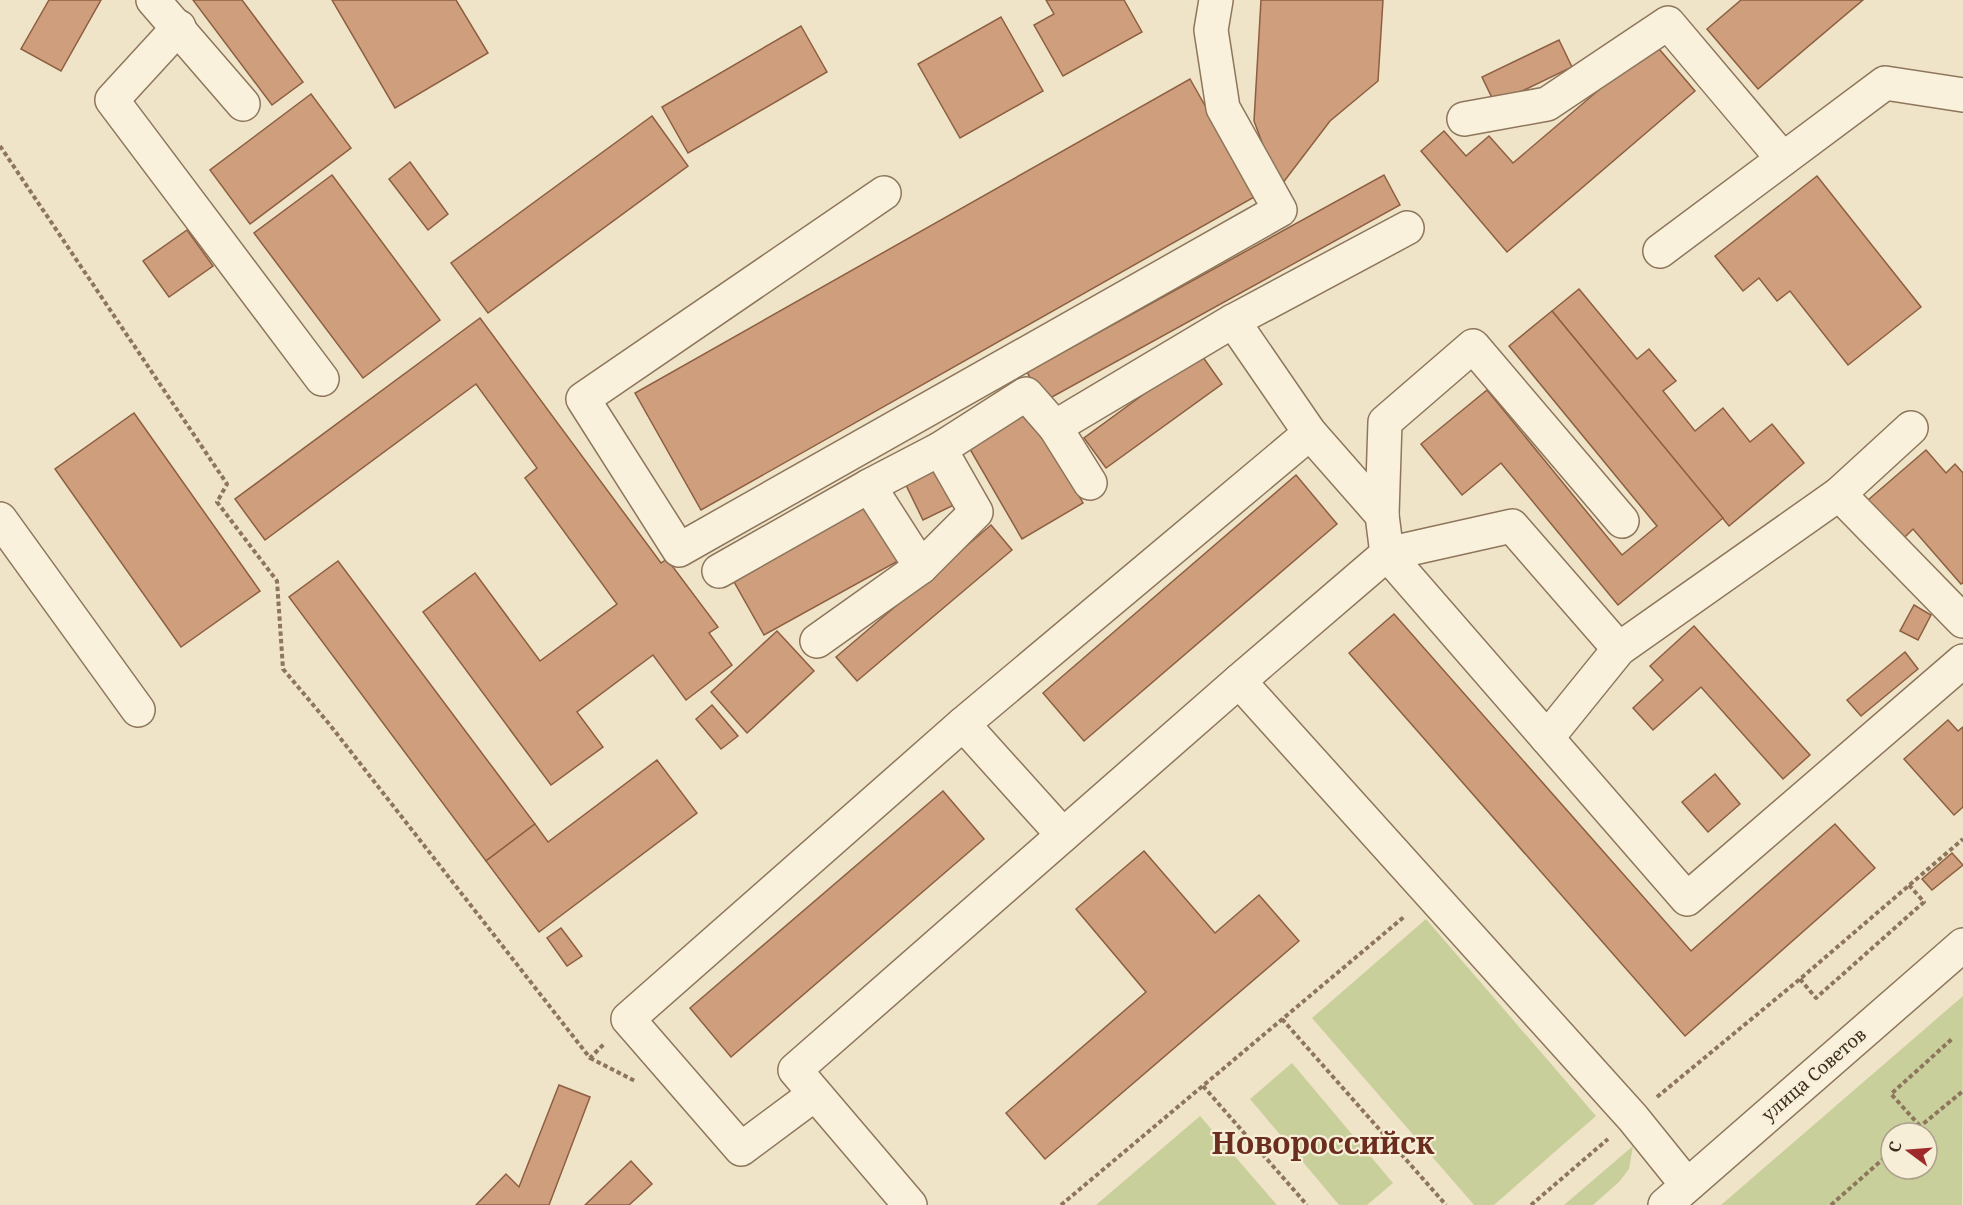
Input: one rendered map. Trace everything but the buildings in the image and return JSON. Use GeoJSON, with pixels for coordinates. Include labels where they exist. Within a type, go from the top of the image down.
{"type":"FeatureCollection","features":[{"type":"Feature","properties":{"kind":"street"},"geometry":{"type":"LineString","coordinates":[[153,0],[243,104]]}},
{"type":"Feature","properties":{"kind":"street"},"geometry":{"type":"LineString","coordinates":[[884,193],[583,399],[679,550],[1280,210],[1223,108],[1211,30],[1216,0]]}},
{"type":"Feature","properties":{"kind":"street"},"geometry":{"type":"LineString","coordinates":[[1464,119],[1547,104],[1668,23],[1784,159]]}},
{"type":"Feature","properties":{"kind":"street"},"geometry":{"type":"LineString","coordinates":[[178,27],[112,100],[322,379]]}},
{"type":"Feature","properties":{"kind":"street"},"geometry":{"type":"LineString","coordinates":[[1660,250],[1885,83],[1963,95]]}},
{"type":"Feature","properties":{"kind":"street"},"geometry":{"type":"LineString","coordinates":[[1055,427],[1233,321],[1407,228]]}},
{"type":"Feature","properties":{"kind":"street"},"geometry":{"type":"LineString","coordinates":[[1233,321],[1310,433],[1382,515]]}},
{"type":"Feature","properties":{"kind":"street"},"geometry":{"type":"LineString","coordinates":[[1622,521],[1473,346],[1384,422],[1382,515],[1387,554],[1687,899],[1963,661]]}},
{"type":"Feature","properties":{"kind":"street"},"geometry":{"type":"LineString","coordinates":[[719,571],[869,486],[940,449],[1026,394],[1055,427],[1089,483]]}},
{"type":"Feature","properties":{"kind":"street"},"geometry":{"type":"LineString","coordinates":[[1547,738],[1619,649],[1839,494],[1911,428]]}},
{"type":"Feature","properties":{"kind":"street"},"geometry":{"type":"LineString","coordinates":[[815,1094],[741,1149],[628,1019],[963,724],[1310,433]]}},
{"type":"Feature","properties":{"kind":"street"},"geometry":{"type":"LineString","coordinates":[[817,641],[921,567],[976,512],[940,449]]}},
{"type":"Feature","properties":{"kind":"street"},"geometry":{"type":"LineString","coordinates":[[869,486],[921,567]]}},
{"type":"Feature","properties":{"kind":"street"},"geometry":{"type":"LineString","coordinates":[[1839,494],[1963,621]]}},
{"type":"Feature","properties":{"kind":"street"},"geometry":{"type":"LineString","coordinates":[[0,519],[138,710]]}},
{"type":"Feature","properties":{"kind":"street"},"geometry":{"type":"LineString","coordinates":[[910,1205],[795,1070],[1387,554],[1512,526],[1619,649]]}},
{"type":"Feature","properties":{"kind":"street"},"geometry":{"type":"LineString","coordinates":[[1239,681],[1633,1118],[1676,1195]]}},
{"type":"Feature","properties":{"kind":"street"},"geometry":{"type":"LineString","coordinates":[[963,724],[1063,835]]}},
{"type":"Feature","properties":{"kind":"street","name":"улица Советов"},"geometry":{"type":"LineString","coordinates":[[1676,1195],[1963,945]]}},
{"type":"Feature","properties":{"kind":"path"},"geometry":{"type":"LineString","coordinates":[[0,146],[227,484],[216,502],[277,581],[283,669],[330,724],[590,1058],[628,1019]]}},
{"type":"Feature","properties":{"kind":"path"},"geometry":{"type":"LineString","coordinates":[[1531,1205],[1800,979],[1963,838]]}},
{"type":"Feature","properties":{"kind":"path"},"geometry":{"type":"LineString","coordinates":[[1800,979],[1816,998],[1924,902],[1909,885]]}},
{"type":"Feature","properties":{"kind":"path"},"geometry":{"type":"LineString","coordinates":[[1061,1205],[1431,894]]}},
{"type":"Feature","properties":{"kind":"path"},"geometry":{"type":"LineString","coordinates":[[1282,1019],[1446,1205]]}},
{"type":"Feature","properties":{"kind":"path"},"geometry":{"type":"LineString","coordinates":[[1915,1121],[1891,1094],[1952,1039]]}},
{"type":"Feature","properties":{"kind":"path"},"geometry":{"type":"LineString","coordinates":[[1203,1086],[1307,1205]]}},
{"type":"Feature","properties":{"kind":"path"},"geometry":{"type":"LineString","coordinates":[[1926,1121],[1963,1091]]}},
{"type":"Feature","properties":{"kind":"path"},"geometry":{"type":"LineString","coordinates":[[1830,1205],[1879,1162]]}},
{"type":"Feature","properties":{"kind":"green space"},"geometry":{"type":"Polygon","coordinates":[[[1426,919],[1596,1116],[1494,1205],[1474,1205],[1312,1018],[1426,919]]]}},
{"type":"Feature","properties":{"kind":"green space"},"geometry":{"type":"Polygon","coordinates":[[[1963,996],[1962,1205],[1721,1205],[1963,996]]]}},
{"type":"Feature","properties":{"kind":"green space"},"geometry":{"type":"Polygon","coordinates":[[[1292,1063],[1393,1183],[1367,1205],[1339,1205],[1250,1099],[1292,1063]]]}},
{"type":"Feature","properties":{"kind":"green space"},"geometry":{"type":"Polygon","coordinates":[[[1200,1116],[1277,1205],[1096,1205],[1200,1116]]]}},
{"type":"Feature","properties":{"kind":"green space"},"geometry":{"type":"Polygon","coordinates":[[[1633,1146],[1629,1169],[1619,1182],[1593,1205],[1564,1205],[1633,1146]]]}},
{"type":"Feature","properties":{"kind":"district","name":"Новороссийск"},"geometry":{"type":"Point","coordinates":[1323,1144]}}]}
